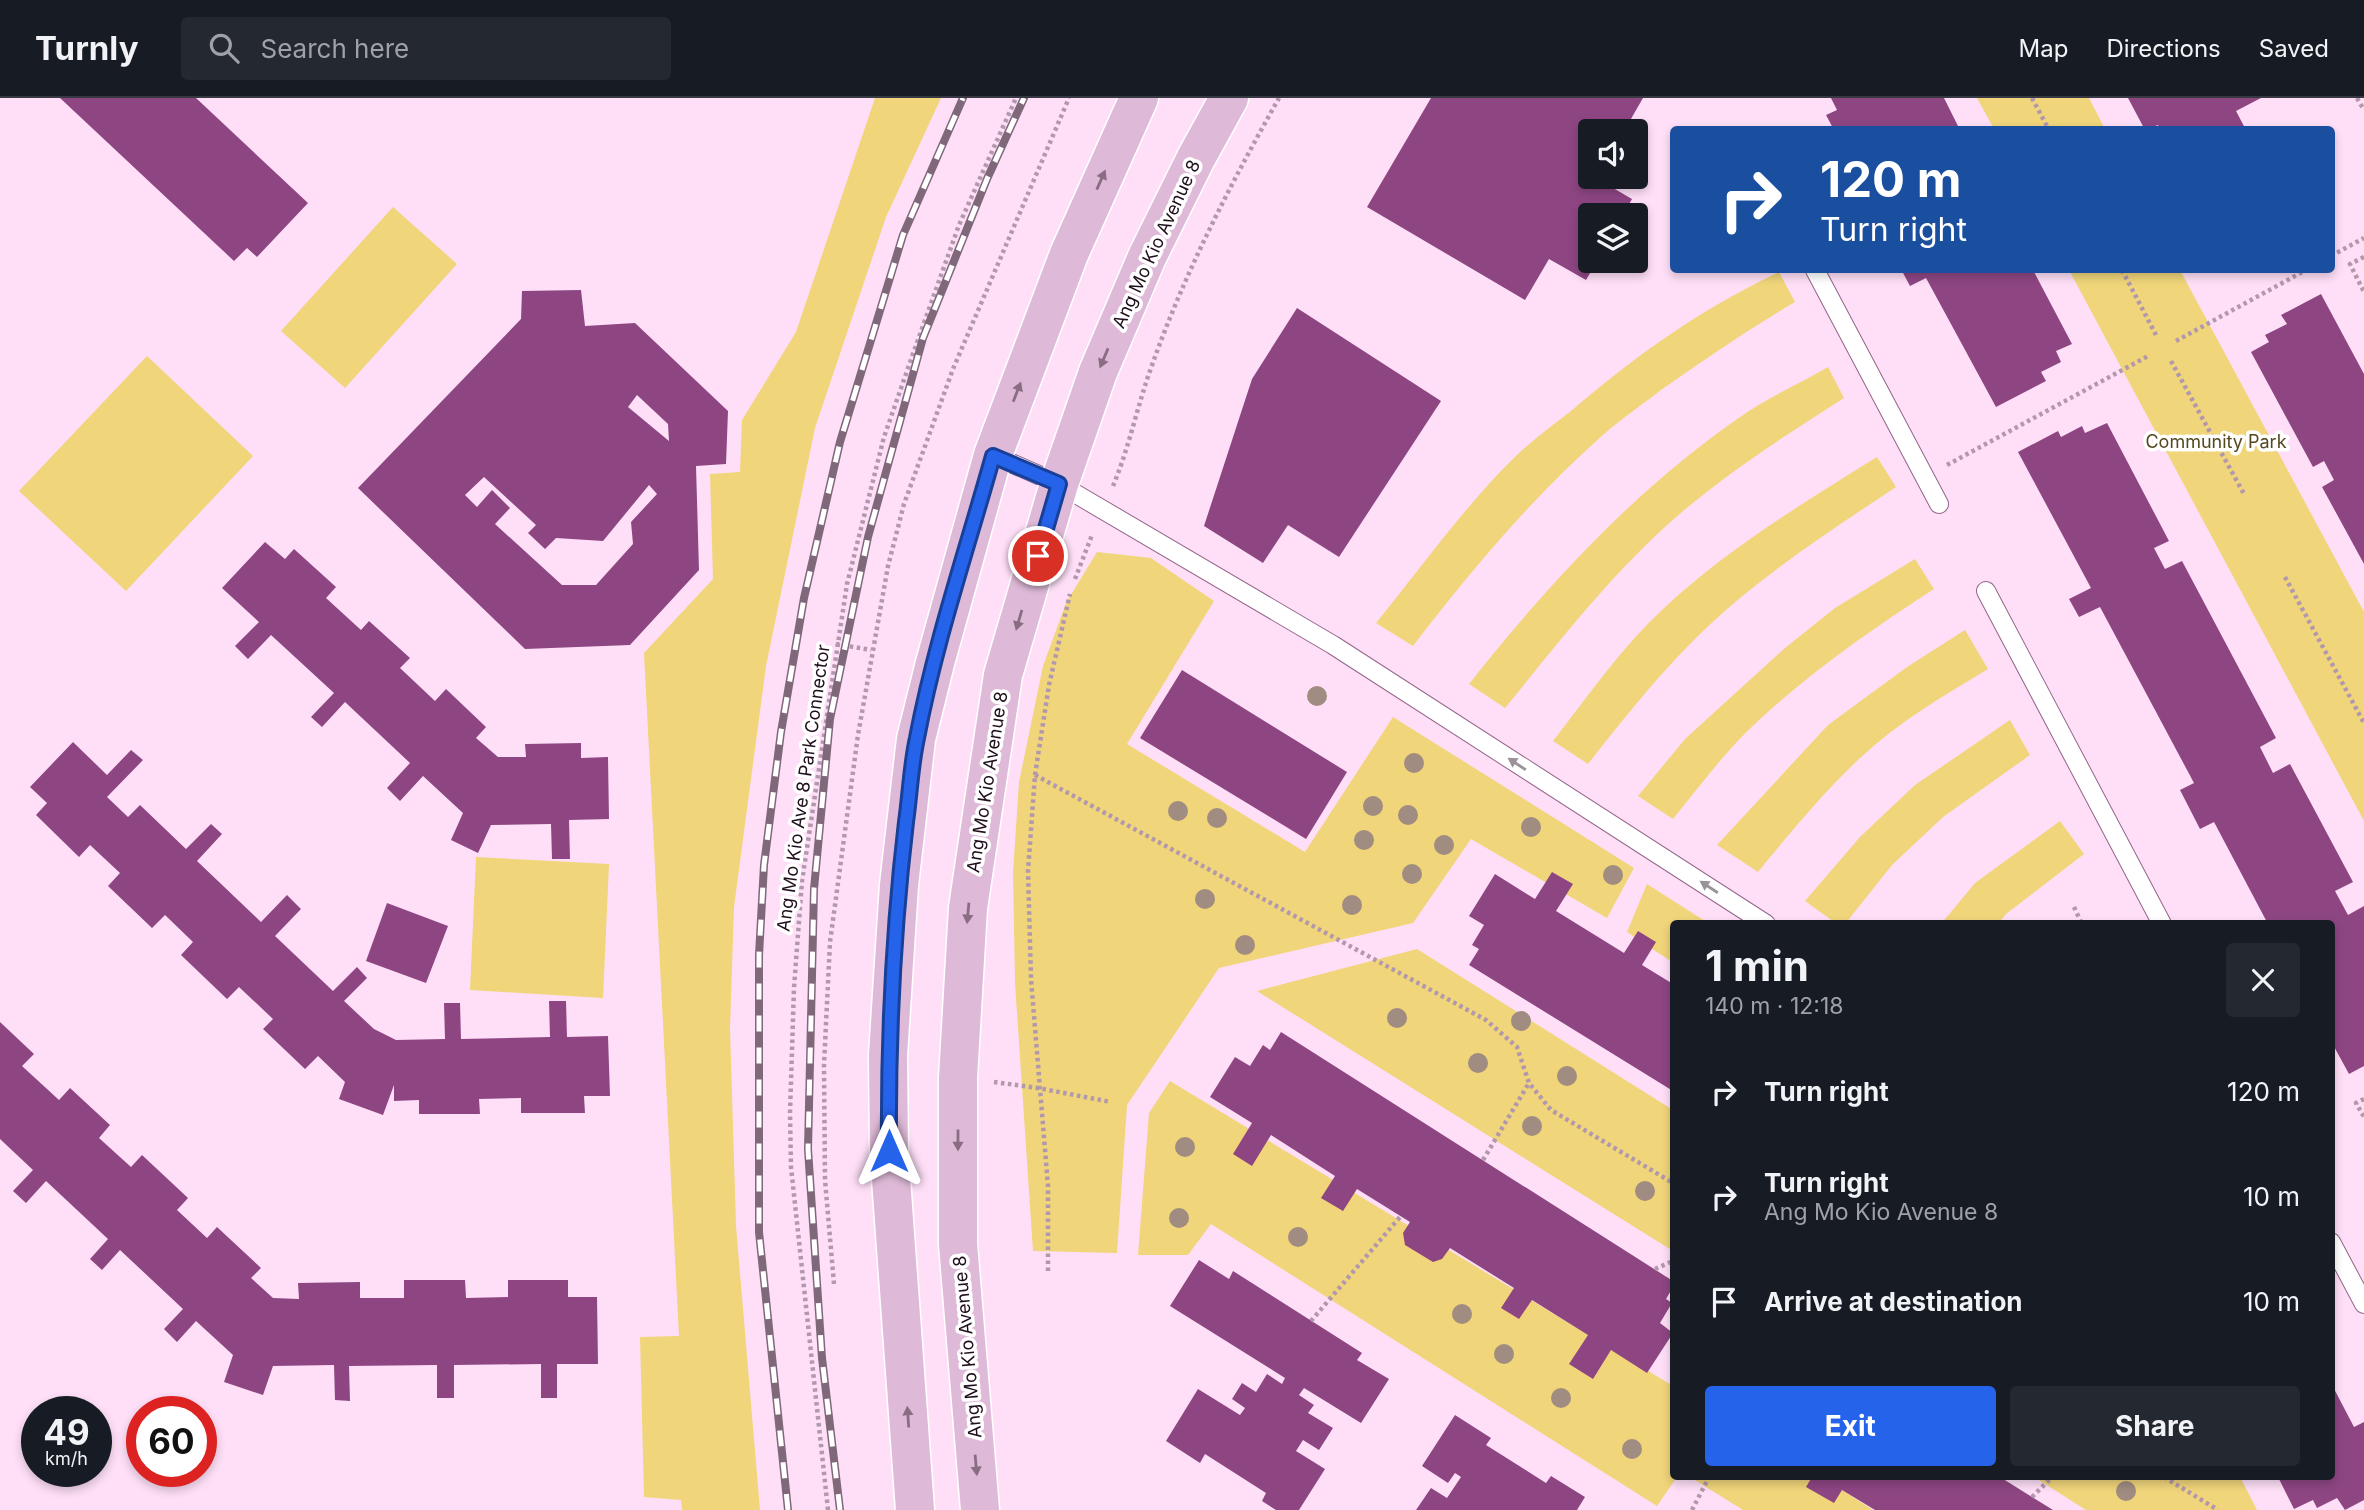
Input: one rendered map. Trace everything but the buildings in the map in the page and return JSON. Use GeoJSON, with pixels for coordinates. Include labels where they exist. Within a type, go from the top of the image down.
{"type":"FeatureCollection","features":[{"type":"Feature","properties":{"kind":"main road"},"geometry":{"type":"LineString","coordinates":[[915,1510],[889,1151],[888,1055],[894,946],[916,739],[993,456],[1069,254],[1139,98]]}},
{"type":"Feature","properties":{"kind":"main road","name":"Ang Mo Kio Avenue 8"},"geometry":{"type":"LineString","coordinates":[[980,1510],[958,1244],[958,1078],[968,908],[1003,676],[1059,484],[1098,372],[1147,257],[1229,98]]}},
{"type":"Feature","properties":{"kind":"lane"},"geometry":{"type":"LineString","coordinates":[[1817,273],[1939,504]]}},
{"type":"Feature","properties":{"kind":"lane"},"geometry":{"type":"LineString","coordinates":[[993,456],[1059,484],[1333,645],[1760,920]]}},
{"type":"Feature","properties":{"kind":"lane"},"geometry":{"type":"LineString","coordinates":[[1986,591],[2160,920]]}},
{"type":"Feature","properties":{"kind":"lane"},"geometry":{"type":"LineString","coordinates":[[2335,1250],[2364,1304]]}},
{"type":"Feature","properties":{"kind":"path","name":"Ang Mo Kio Ave 8 Park Connector"},"geometry":{"type":"LineString","coordinates":[[828,1510],[793,1180],[790,1113],[794,988],[802,881],[847,584],[884,437],[959,225],[1016,98]]}},
{"type":"Feature","properties":{"kind":"path"},"geometry":{"type":"LineString","coordinates":[[1048,1271],[1048,1186],[1031,979],[1028,871],[1035,775],[1049,685],[1062,624],[1085,549],[1123,462],[1151,367],[1176,304],[1234,176],[1279,98]]}},
{"type":"Feature","properties":{"kind":"path"},"geometry":{"type":"LineString","coordinates":[[2032,98],[2047,126]]}},
{"type":"Feature","properties":{"kind":"path"},"geometry":{"type":"LineString","coordinates":[[2357,98],[2364,110]]}},
{"type":"Feature","properties":{"kind":"path"},"geometry":{"type":"LineString","coordinates":[[2335,254],[2363,240]]}},
{"type":"Feature","properties":{"kind":"path"},"geometry":{"type":"LineString","coordinates":[[2364,257],[2350,264],[2364,292]]}},
{"type":"Feature","properties":{"kind":"path"},"geometry":{"type":"LineString","coordinates":[[2124,273],[2156,335]]}},
{"type":"Feature","properties":{"kind":"path"},"geometry":{"type":"LineString","coordinates":[[2176,341],[2300,273]]}},
{"type":"Feature","properties":{"kind":"path"},"geometry":{"type":"LineString","coordinates":[[1925,477],[2150,355]]}},
{"type":"Feature","properties":{"kind":"path"},"geometry":{"type":"LineString","coordinates":[[2171,361],[2244,494]]}},
{"type":"Feature","properties":{"kind":"path"},"geometry":{"type":"LineString","coordinates":[[2285,577],[2364,723]]}},
{"type":"Feature","properties":{"kind":"path"},"geometry":{"type":"LineString","coordinates":[[836,644],[871,650]]}},
{"type":"Feature","properties":{"kind":"path"},"geometry":{"type":"LineString","coordinates":[[1035,775],[1486,1020],[1517,1047],[1529,1083],[1551,1111],[1670,1181]]}},
{"type":"Feature","properties":{"kind":"path"},"geometry":{"type":"LineString","coordinates":[[2074,907],[2080,920]]}},
{"type":"Feature","properties":{"kind":"path"},"geometry":{"type":"LineString","coordinates":[[1483,1160],[1529,1083]]}},
{"type":"Feature","properties":{"kind":"path"},"geometry":{"type":"LineString","coordinates":[[1038,1088],[1111,1102]]}},
{"type":"Feature","properties":{"kind":"path"},"geometry":{"type":"LineString","coordinates":[[2364,1099],[2356,1103],[2364,1117]]}},
{"type":"Feature","properties":{"kind":"path"},"geometry":{"type":"LineString","coordinates":[[1311,1321],[1400,1217]]}},
{"type":"Feature","properties":{"kind":"path"},"geometry":{"type":"LineString","coordinates":[[1655,1269],[1670,1262]]}},
{"type":"Feature","properties":{"kind":"path"},"geometry":{"type":"LineString","coordinates":[[1692,1510],[1707,1480]]}},
{"type":"Feature","properties":{"kind":"path"},"geometry":{"type":"LineString","coordinates":[[2032,1497],[2049,1480]]}},
{"type":"Feature","properties":{"kind":"path"},"geometry":{"type":"LineString","coordinates":[[2169,1480],[2218,1510]]}},
{"type":"Feature","properties":{"kind":"green space"},"geometry":{"type":"Polygon","coordinates":[[[875,98],[941,98],[886,217],[815,428],[766,666],[734,907],[730,1028],[736,1226],[760,1510],[682,1510],[681,1500],[644,1497],[640,1337],[679,1336],[644,653],[713,579],[710,474],[740,472],[742,420],[796,332],[875,98]]]}},
{"type":"Feature","properties":{"kind":"green space"},"geometry":{"type":"Polygon","coordinates":[[[1977,98],[2089,98],[2103,126],[1992,126],[1977,98]]]}},
{"type":"Feature","properties":{"kind":"green space"},"geometry":{"type":"Polygon","coordinates":[[[393,207],[457,264],[345,388],[281,331],[393,207]]]}},
{"type":"Feature","properties":{"kind":"green space"},"geometry":{"type":"Polygon","coordinates":[[[1780,273],[1795,302],[1694,367],[1602,436],[1545,490],[1499,540],[1413,646],[1376,623],[1462,515],[1523,449],[1670,334],[1750,287],[1780,273]]]}},
{"type":"Feature","properties":{"kind":"green space","name":"Community Park"},"geometry":{"type":"Polygon","coordinates":[[[2071,273],[2182,273],[2364,612],[2364,821],[2071,273]]]}},
{"type":"Feature","properties":{"kind":"green space"},"geometry":{"type":"Polygon","coordinates":[[[147,356],[253,456],[126,591],[19,491],[147,356]]]}},
{"type":"Feature","properties":{"kind":"green space"},"geometry":{"type":"Polygon","coordinates":[[[1828,367],[1844,398],[1736,470],[1675,518],[1607,585],[1505,708],[1469,684],[1564,572],[1671,470],[1749,411],[1828,367]]]}},
{"type":"Feature","properties":{"kind":"green space"},"geometry":{"type":"Polygon","coordinates":[[[1877,457],[1896,487],[1788,561],[1711,623],[1649,689],[1588,764],[1553,741],[1633,640],[1688,587],[1766,528],[1877,457]]]}},
{"type":"Feature","properties":{"kind":"green space"},"geometry":{"type":"Polygon","coordinates":[[[1097,552],[1151,558],[1214,601],[1127,744],[1305,852],[1393,717],[1634,868],[1607,918],[1471,839],[1413,923],[1219,968],[1127,1105],[1117,1253],[1033,1251],[1015,983],[1013,872],[1019,782],[1043,666],[1066,603],[1097,552]]]}},
{"type":"Feature","properties":{"kind":"green space"},"geometry":{"type":"Polygon","coordinates":[[[1915,559],[1934,589],[1843,651],[1758,721],[1714,768],[1673,819],[1638,796],[1685,739],[1785,648],[1835,608],[1915,559]]]}},
{"type":"Feature","properties":{"kind":"green space"},"geometry":{"type":"Polygon","coordinates":[[[1965,630],[1988,669],[1921,711],[1874,746],[1819,800],[1758,872],[1717,845],[1828,725],[1907,667],[1965,630]]]}},
{"type":"Feature","properties":{"kind":"green space"},"geometry":{"type":"Polygon","coordinates":[[[2010,720],[2030,755],[1943,817],[1892,865],[1848,920],[1831,920],[1805,901],[1860,837],[1915,785],[2010,720]]]}},
{"type":"Feature","properties":{"kind":"green space"},"geometry":{"type":"Polygon","coordinates":[[[2060,821],[2084,854],[2001,920],[1944,920],[1975,883],[2060,821]]]}},
{"type":"Feature","properties":{"kind":"green space"},"geometry":{"type":"Polygon","coordinates":[[[476,857],[609,864],[603,998],[470,990],[476,857]]]}},
{"type":"Feature","properties":{"kind":"green space"},"geometry":{"type":"Polygon","coordinates":[[[1647,884],[1703,920],[1670,920],[1669,960],[1627,932],[1647,884]]]}},
{"type":"Feature","properties":{"kind":"green space"},"geometry":{"type":"Polygon","coordinates":[[[1417,949],[1670,1108],[1670,1249],[1257,991],[1417,949]]]}},
{"type":"Feature","properties":{"kind":"green space"},"geometry":{"type":"Polygon","coordinates":[[[1170,1081],[1670,1384],[1670,1480],[1675,1480],[1657,1506],[1211,1224],[1188,1255],[1138,1255],[1149,1113],[1170,1081]]]}},
{"type":"Feature","properties":{"kind":"green space"},"geometry":{"type":"Polygon","coordinates":[[[1695,1480],[1827,1480],[1873,1510],[1743,1510],[1695,1480]]]}},
{"type":"Feature","properties":{"kind":"green space"},"geometry":{"type":"Polygon","coordinates":[[[2039,1480],[2242,1480],[2257,1510],[2086,1510],[2039,1480]]]}},
{"type":"Feature","properties":{"kind":"railway"},"geometry":{"type":"LineString","coordinates":[[788,1510],[759,1232],[759,955],[764,865],[781,732],[804,598],[840,442],[903,235],[963,98]]}},
{"type":"Feature","properties":{"kind":"railway"},"geometry":{"type":"LineString","coordinates":[[840,1510],[822,1358],[808,1149],[814,889],[830,719],[868,537],[923,338],[987,179],[1024,98]]}},
{"type":"Feature","properties":{"kind":"route"},"geometry":{"type":"LineString","coordinates":[[889,1151],[888,1055],[893,970],[899,885],[916,739],[993,456],[1059,484],[1038,556]]}}]}
